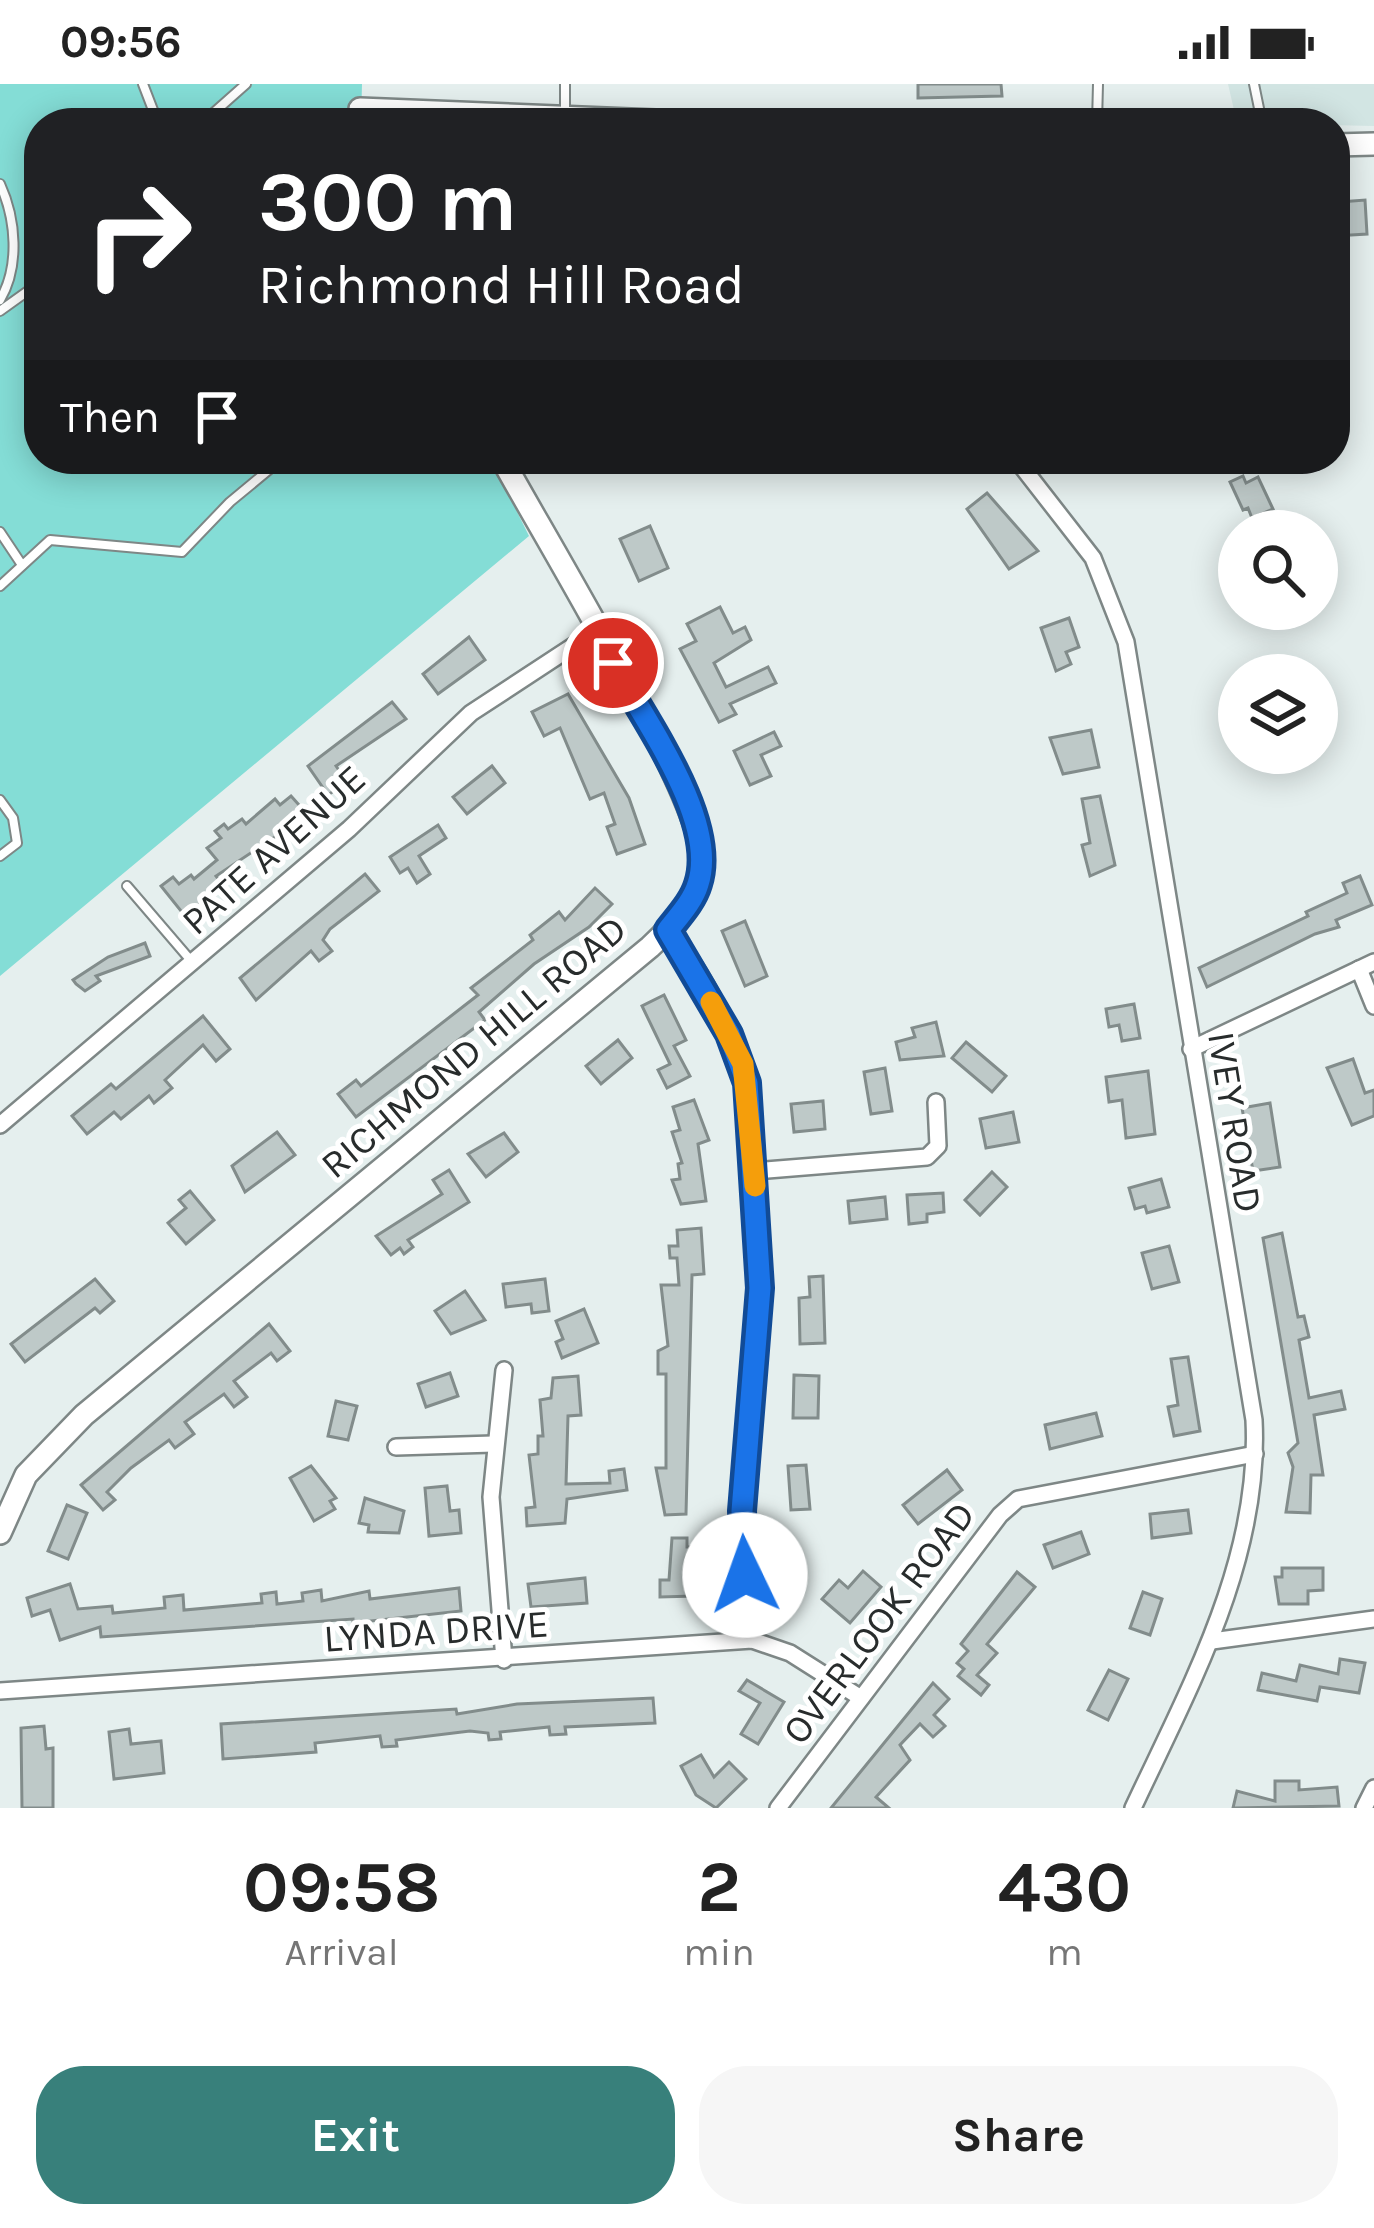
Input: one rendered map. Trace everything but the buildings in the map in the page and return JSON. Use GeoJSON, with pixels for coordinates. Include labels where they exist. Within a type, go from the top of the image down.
{"type":"FeatureCollection","features":[{"type":"Feature","properties":{"kind":"street","name":"RICHMOND HILL ROAD"},"geometry":{"type":"LineString","coordinates":[[0,1533],[26,1475],[84,1415],[668,930],[699,882],[702,846],[681,786],[510,474]]}},
{"type":"Feature","properties":{"kind":"street","name":"IVEY ROAD"},"geometry":{"type":"LineString","coordinates":[[1028,474],[1079,535],[1107,584],[1120,621],[1256,1454],[1249,1505],[1212,1641],[1133,1808]]}},
{"type":"Feature","properties":{"kind":"street","name":"PATE AVENUE"},"geometry":{"type":"LineString","coordinates":[[0,1125],[194,964],[471,713],[596,631]]}},
{"type":"Feature","properties":{"kind":"street"},"geometry":{"type":"LineString","coordinates":[[668,930],[743,1064],[760,1288],[741,1530],[752,1640]]}},
{"type":"Feature","properties":{"kind":"street"},"geometry":{"type":"LineString","coordinates":[[1191,1049],[1367,966],[1374,1006]]}},
{"type":"Feature","properties":{"kind":"street"},"geometry":{"type":"LineString","coordinates":[[754,1171],[927,1157],[938,1146],[936,1102]]}},
{"type":"Feature","properties":{"kind":"street"},"geometry":{"type":"LineString","coordinates":[[504,1370],[490,1497],[504,1660]]}},
{"type":"Feature","properties":{"kind":"street"},"geometry":{"type":"LineString","coordinates":[[396,1447],[493,1444]]}},
{"type":"Feature","properties":{"kind":"street","name":"OVERLOOK ROAD"},"geometry":{"type":"LineString","coordinates":[[778,1808],[1000,1515],[1018,1499],[1256,1454]]}},
{"type":"Feature","properties":{"kind":"street"},"geometry":{"type":"LineString","coordinates":[[1212,1641],[1374,1619]]}},
{"type":"Feature","properties":{"kind":"street","name":"LYNDA DRIVE"},"geometry":{"type":"LineString","coordinates":[[0,1690],[752,1640],[790,1653],[861,1697]]}},
{"type":"Feature","properties":{"kind":"street"},"geometry":{"type":"LineString","coordinates":[[1364,1808],[1374,1788]]}},
{"type":"Feature","properties":{"kind":"lane"},"geometry":{"type":"LineString","coordinates":[[219,108],[246,84]]}},
{"type":"Feature","properties":{"kind":"lane"},"geometry":{"type":"LineString","coordinates":[[0,184],[9,204],[14,248],[0,300]]}},
{"type":"Feature","properties":{"kind":"lane"},"geometry":{"type":"LineString","coordinates":[[0,586],[50,540],[182,552],[265,474]]}},
{"type":"Feature","properties":{"kind":"lane"},"geometry":{"type":"LineString","coordinates":[[0,532],[22,566]]}},
{"type":"Feature","properties":{"kind":"lane"},"geometry":{"type":"LineString","coordinates":[[0,800],[14,818],[16,843],[0,856]]}},
{"type":"Feature","properties":{"kind":"lane"},"geometry":{"type":"LineString","coordinates":[[127,886],[194,964]]}},
{"type":"Feature","properties":{"kind":"shaded area"},"geometry":{"type":"Polygon","coordinates":[[[0,84],[362,84],[361,108],[24,108],[24,474],[498,474],[529,536],[0,976],[0,84]]]}},
{"type":"Feature","properties":{"kind":"shaded area"},"geometry":{"type":"Polygon","coordinates":[[[1228,84],[1374,84],[1374,126],[1350,125],[1350,108],[1234,108],[1228,84]]]}},
{"type":"Feature","properties":{"kind":"slow traffic"},"geometry":{"type":"LineString","coordinates":[[711,1002],[743,1064],[755,1186]]}},
{"type":"Feature","properties":{"kind":"route"},"geometry":{"type":"LineString","coordinates":[[613,663],[681,786],[698,829],[703,861],[699,882],[668,930],[729,1034],[747,1083],[760,1288],[741,1530],[745,1575]]}}]}
